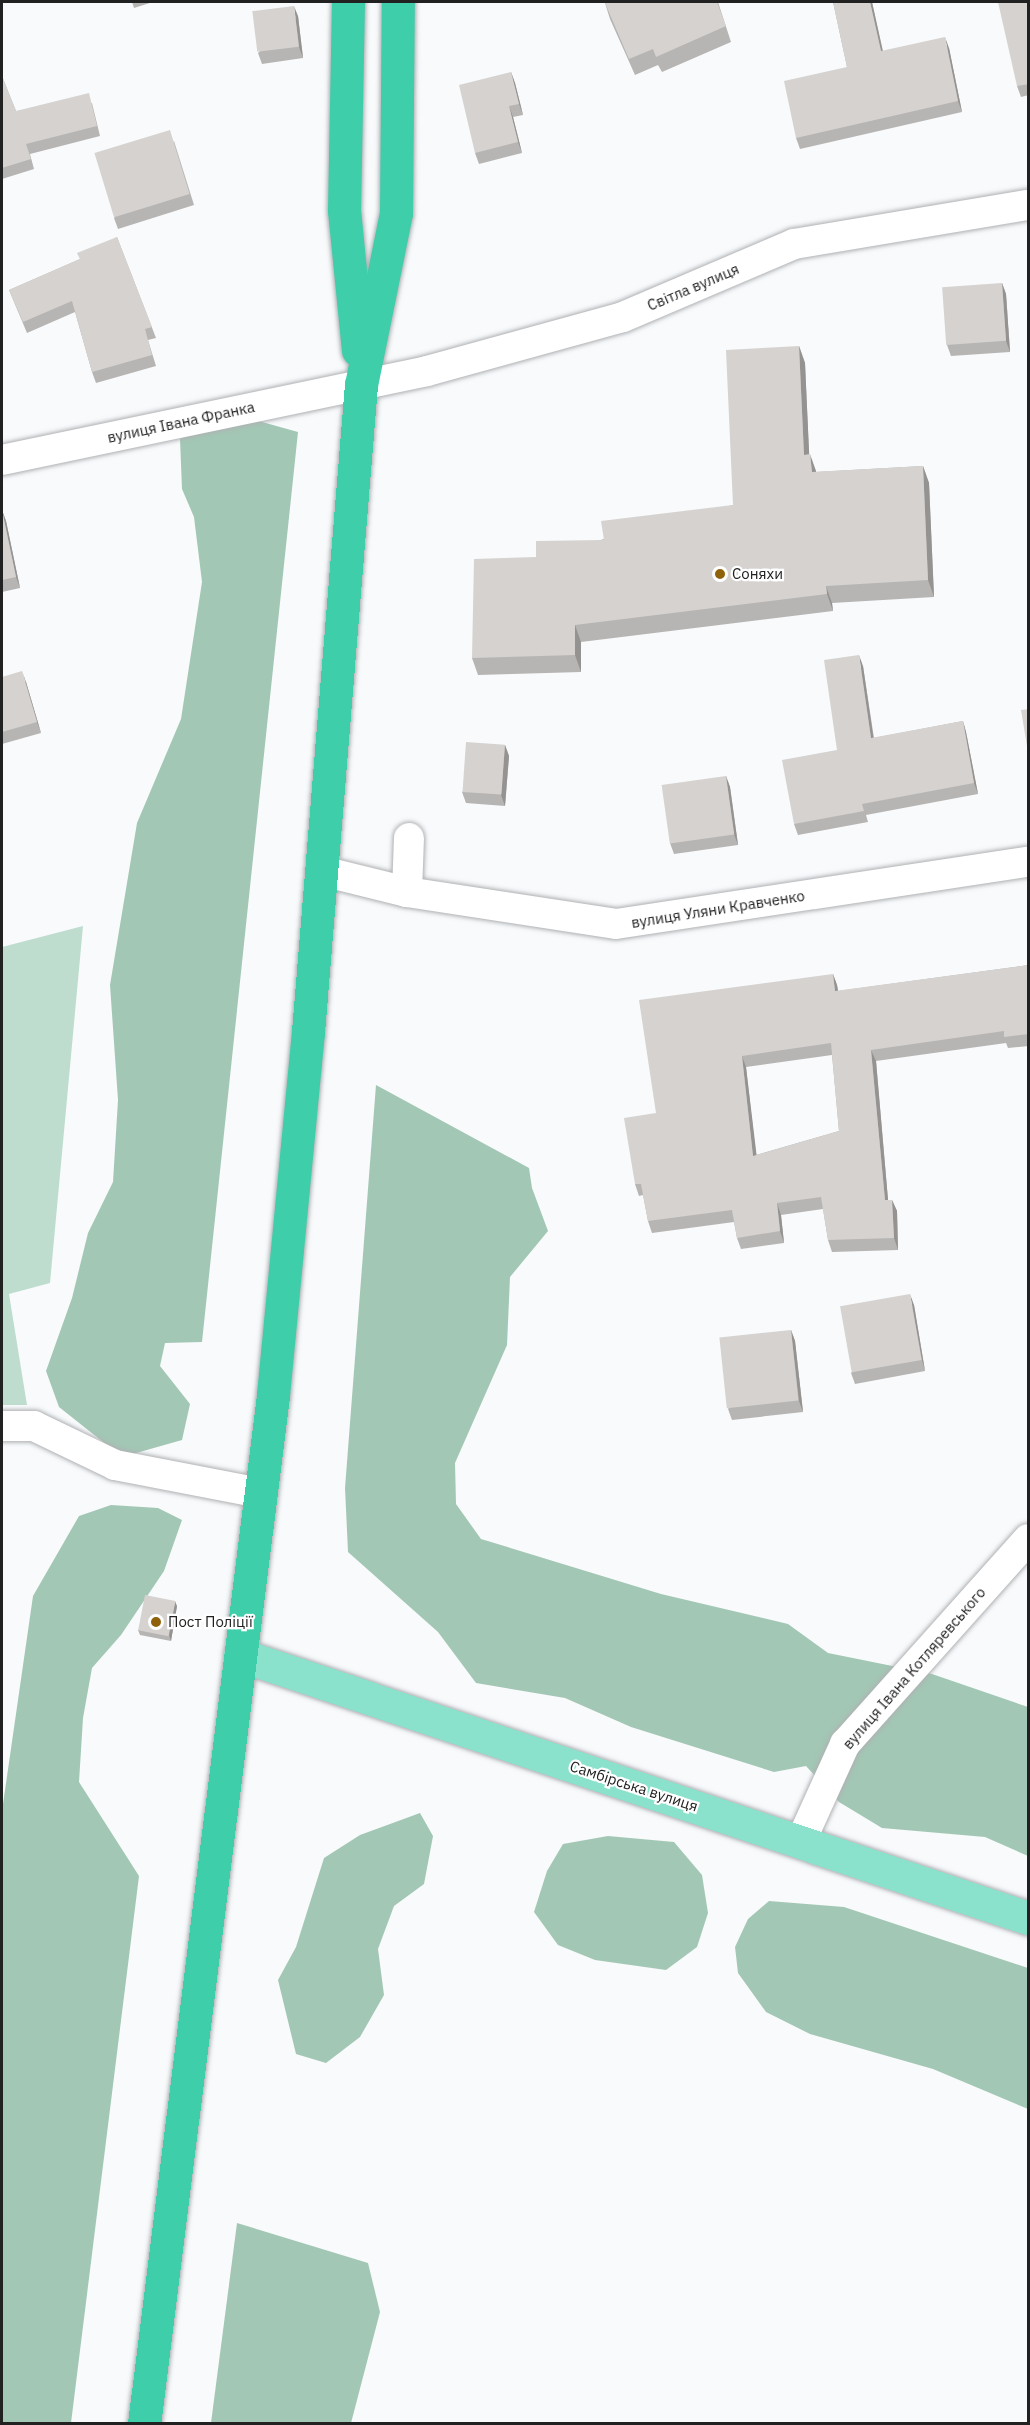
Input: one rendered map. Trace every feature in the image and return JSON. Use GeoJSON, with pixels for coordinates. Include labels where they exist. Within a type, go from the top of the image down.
{"type":"FeatureCollection","features":[{"type":"Feature","properties":{"kind":"highway"},"geometry":{"type":"LineString","coordinates":[[348,2],[344,210],[362,385]]}},
{"type":"Feature","properties":{"kind":"highway"},"geometry":{"type":"LineString","coordinates":[[144,2424],[273,1395],[322,871],[362,385],[396,213],[398,2]]}},
{"type":"Feature","properties":{"kind":"main road","name":"Самбірська вулиця"},"geometry":{"type":"LineString","coordinates":[[240,1655],[801,1840],[1029,1918]]}},
{"type":"Feature","properties":{"kind":"street","name":"Світла вулиця"},"geometry":{"type":"LineString","coordinates":[[362,385],[623,317],[794,244],[1029,205]]}},
{"type":"Feature","properties":{"kind":"street","name":"вулиця Івана Франка"},"geometry":{"type":"LineString","coordinates":[[2,460],[362,385]]}},
{"type":"Feature","properties":{"kind":"street"},"geometry":{"type":"LineString","coordinates":[[408,892],[409,838]]}},
{"type":"Feature","properties":{"kind":"street","name":"вулиця Уляни Кравченко"},"geometry":{"type":"LineString","coordinates":[[322,871],[408,892],[616,924],[1029,862]]}},
{"type":"Feature","properties":{"kind":"street"},"geometry":{"type":"LineString","coordinates":[[2,1426],[34,1426],[115,1465],[260,1492]]}},
{"type":"Feature","properties":{"kind":"street","name":"вулиця Івана Котляревського"},"geometry":{"type":"LineString","coordinates":[[801,1840],[845,1744],[1029,1539]]}},
{"type":"Feature","properties":{"kind":"green space"},"geometry":{"type":"Polygon","coordinates":[[[211,408],[298,432],[202,1342],[165,1343],[160,1366],[190,1404],[182,1440],[122,1457],[59,1407],[46,1371],[72,1298],[88,1233],[113,1182],[118,1100],[110,985],[137,823],[181,719],[202,582],[194,517],[182,489],[180,439],[211,408]]]}},
{"type":"Feature","properties":{"kind":"green space"},"geometry":{"type":"Polygon","coordinates":[[[83,926],[50,1283],[9,1294],[27,1405],[2,1405],[2,947],[83,926]]]}},
{"type":"Feature","properties":{"kind":"green space"},"geometry":{"type":"Polygon","coordinates":[[[376,1085],[529,1168],[532,1188],[548,1231],[510,1277],[507,1345],[455,1463],[456,1504],[481,1539],[661,1594],[788,1624],[828,1653],[932,1674],[1028,1707],[1028,1856],[985,1837],[882,1828],[839,1802],[806,1766],[774,1772],[631,1727],[565,1698],[476,1683],[438,1632],[348,1552],[345,1488],[376,1085]]]}},
{"type":"Feature","properties":{"kind":"green space"},"geometry":{"type":"Polygon","coordinates":[[[111,1505],[158,1508],[182,1520],[164,1571],[121,1635],[92,1668],[83,1718],[79,1782],[139,1876],[71,2423],[2,2424],[3,1804],[33,1596],[79,1516],[111,1505]]]}},
{"type":"Feature","properties":{"kind":"green space"},"geometry":{"type":"Polygon","coordinates":[[[420,1813],[433,1836],[424,1884],[394,1906],[378,1949],[384,1995],[360,2037],[326,2063],[296,2054],[278,1980],[296,1947],[324,1858],[360,1835],[420,1813]]]}},
{"type":"Feature","properties":{"kind":"green space"},"geometry":{"type":"Polygon","coordinates":[[[608,1836],[674,1842],[702,1875],[708,1913],[697,1947],[666,1970],[595,1960],[558,1945],[534,1912],[547,1871],[563,1844],[608,1836]]]}},
{"type":"Feature","properties":{"kind":"green space"},"geometry":{"type":"Polygon","coordinates":[[[769,1901],[844,1907],[1028,1968],[1028,2109],[933,2069],[810,2034],[766,2012],[738,1973],[735,1947],[748,1919],[769,1901]]]}},
{"type":"Feature","properties":{"kind":"green space"},"geometry":{"type":"Polygon","coordinates":[[[237,2223],[368,2263],[380,2312],[351,2423],[211,2423],[237,2223]]]}},
{"type":"Feature","properties":{"kind":"building"},"geometry":{"type":"Polygon","coordinates":[[[717,2],[726,26],[656,57],[653,49],[629,59],[605,3],[717,2]]]}},
{"type":"Feature","properties":{"kind":"building"},"geometry":{"type":"Polygon","coordinates":[[[833,2],[870,2],[881,51],[945,37],[958,101],[796,138],[784,81],[847,67],[833,2]]]}},
{"type":"Feature","properties":{"kind":"building"},"geometry":{"type":"Polygon","coordinates":[[[998,2],[1029,2],[1029,84],[1017,86],[998,2]]]}},
{"type":"Feature","properties":{"kind":"building"},"geometry":{"type":"Polygon","coordinates":[[[294,6],[299,47],[257,52],[252,11],[294,6]]]}},
{"type":"Feature","properties":{"kind":"building"},"geometry":{"type":"Polygon","coordinates":[[[511,72],[519,104],[509,106],[518,142],[475,153],[459,85],[511,72]]]}},
{"type":"Feature","properties":{"kind":"building"},"geometry":{"type":"Polygon","coordinates":[[[2,76],[16,111],[89,93],[97,126],[26,144],[31,159],[2,168],[2,76]]]}},
{"type":"Feature","properties":{"kind":"building"},"geometry":{"type":"Polygon","coordinates":[[[170,130],[190,194],[114,217],[94,153],[170,130]]]}},
{"type":"Feature","properties":{"kind":"building"},"geometry":{"type":"Polygon","coordinates":[[[117,237],[152,327],[145,329],[152,355],[92,372],[72,301],[23,322],[9,290],[80,259],[77,253],[117,237]]]}},
{"type":"Feature","properties":{"kind":"building"},"geometry":{"type":"Polygon","coordinates":[[[1002,283],[1006,341],[946,345],[942,287],[1002,283]]]}},
{"type":"Feature","properties":{"kind":"building"},"geometry":{"type":"Polygon","coordinates":[[[799,346],[804,455],[810,454],[812,472],[923,466],[928,580],[826,586],[827,594],[575,625],[575,655],[472,658],[474,559],[536,557],[536,541],[604,540],[601,521],[733,505],[726,350],[799,346]]]}},
{"type":"Feature","properties":{"kind":"building"},"geometry":{"type":"Polygon","coordinates":[[[2,510],[16,577],[2,580],[2,510]]]}},
{"type":"Feature","properties":{"kind":"building"},"geometry":{"type":"Polygon","coordinates":[[[859,655],[871,738],[963,721],[974,783],[862,804],[864,811],[794,824],[782,760],[837,750],[824,660],[859,655]]]}},
{"type":"Feature","properties":{"kind":"building"},"geometry":{"type":"Polygon","coordinates":[[[22,671],[37,722],[2,732],[2,677],[22,671]]]}},
{"type":"Feature","properties":{"kind":"building"},"geometry":{"type":"Polygon","coordinates":[[[1029,709],[1029,758],[1021,710],[1029,709]]]}},
{"type":"Feature","properties":{"kind":"building"},"geometry":{"type":"Polygon","coordinates":[[[466,742],[505,745],[501,795],[463,792],[466,742]]]}},
{"type":"Feature","properties":{"kind":"building"},"geometry":{"type":"Polygon","coordinates":[[[726,776],[734,834],[670,843],[662,785],[726,776]]]}},
{"type":"Feature","properties":{"kind":"building"},"geometry":{"type":"Polygon","coordinates":[[[1029,965],[1029,1034],[1004,1037],[1004,1031],[871,1050],[885,1200],[892,1200],[894,1238],[828,1240],[821,1197],[777,1203],[780,1231],[737,1238],[732,1210],[648,1221],[641,1184],[635,1184],[624,1118],[656,1113],[639,1000],[833,974],[835,991],[1029,965]],[[831,1043],[742,1056],[753,1156],[839,1131],[831,1043]]]}},
{"type":"Feature","properties":{"kind":"building"},"geometry":{"type":"Polygon","coordinates":[[[910,1294],[922,1360],[852,1372],[840,1306],[910,1294]]]}},
{"type":"Feature","properties":{"kind":"building"},"geometry":{"type":"Polygon","coordinates":[[[791,1330],[798,1401],[727,1408],[719,1338],[791,1330]]]}},
{"type":"Feature","properties":{"kind":"building"},"geometry":{"type":"Polygon","coordinates":[[[145,1595],[175,1601],[169,1636],[138,1630],[145,1595]]]}},
{"type":"Feature","properties":{"kind":"place","name":"Соняхи"},"geometry":{"type":"Point","coordinates":[720,574]}},
{"type":"Feature","properties":{"kind":"place","name":"Пост Поліції"},"geometry":{"type":"Point","coordinates":[156,1622]}}]}
